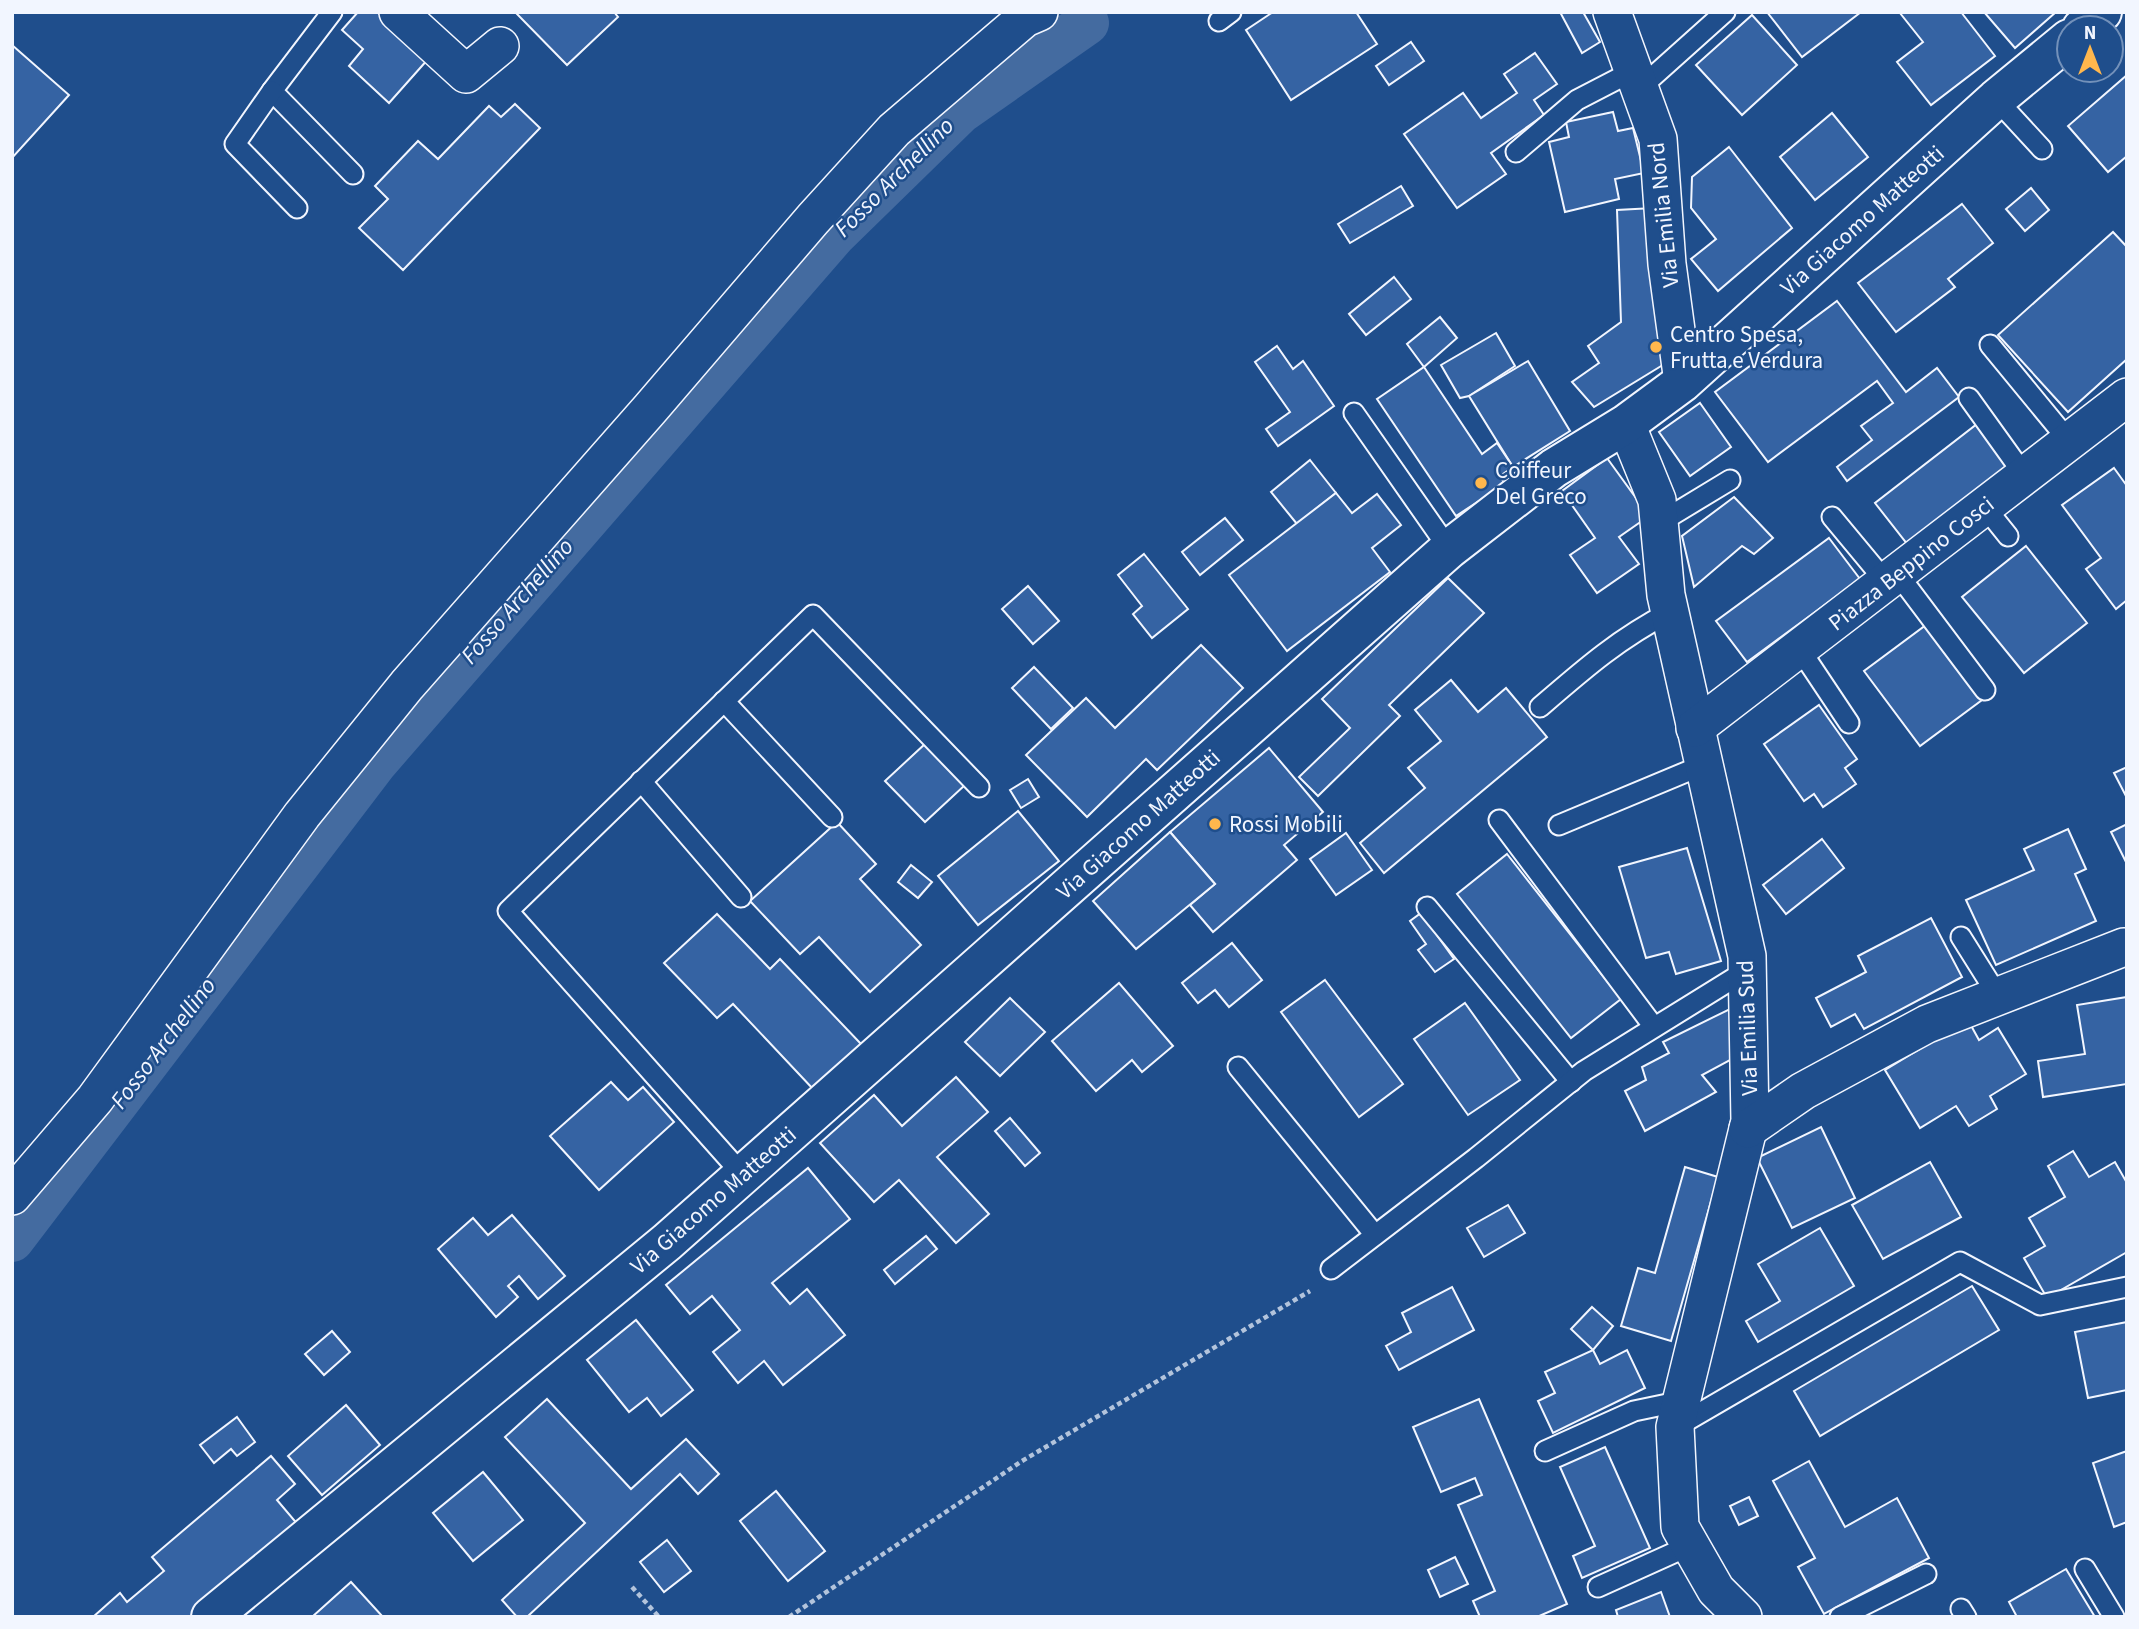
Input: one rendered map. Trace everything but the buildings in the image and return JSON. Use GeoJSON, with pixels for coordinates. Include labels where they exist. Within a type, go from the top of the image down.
{"type":"FeatureCollection","features":[{"type":"Feature","properties":{"kind":"street"},"geometry":{"type":"LineString","coordinates":[[398,12],[466,74],[500,46]]}},
{"type":"Feature","properties":{"kind":"street"},"geometry":{"type":"LineString","coordinates":[[12,1196],[96,1099],[302,815],[407,685],[650,410],[813,219],[894,130],[1025,18],[1039,12]]}},
{"type":"Feature","properties":{"kind":"street","name":"Via Emilia Nord"},"geometry":{"type":"LineString","coordinates":[[1612,12],[1658,139],[1667,264],[1683,382]]}},
{"type":"Feature","properties":{"kind":"street","name":"Via Giacomo Matteotti"},"geometry":{"type":"LineString","coordinates":[[211,1617],[667,1241],[1449,549],[1554,468],[1626,424],[1683,382],[1996,99],[2055,51]]}},
{"type":"Feature","properties":{"kind":"street","name":"Piazza Beppino Cosci"},"geometry":{"type":"LineString","coordinates":[[1695,728],[2127,397]]}},
{"type":"Feature","properties":{"kind":"street","name":"Via Emilia Sud"},"geometry":{"type":"LineString","coordinates":[[1626,424],[1657,500],[1667,595],[1747,956],[1750,1121],[1679,1414],[1680,1527],[1716,1590],[1743,1617]]}},
{"type":"Feature","properties":{"kind":"street"},"geometry":{"type":"LineString","coordinates":[[1748,1129],[1803,1091],[1927,1024],[2126,943]]}},
{"type":"Feature","properties":{"kind":"lane"},"geometry":{"type":"LineString","coordinates":[[297,208],[235,144],[332,12]]}},
{"type":"Feature","properties":{"kind":"lane"},"geometry":{"type":"LineString","coordinates":[[1516,152],[1577,100],[1636,80],[1725,12]]}},
{"type":"Feature","properties":{"kind":"lane"},"geometry":{"type":"LineString","coordinates":[[272,91],[353,174]]}},
{"type":"Feature","properties":{"kind":"lane"},"geometry":{"type":"LineString","coordinates":[[1996,99],[2042,149]]}},
{"type":"Feature","properties":{"kind":"lane"},"geometry":{"type":"LineString","coordinates":[[1990,345],[2069,441]]}},
{"type":"Feature","properties":{"kind":"lane"},"geometry":{"type":"LineString","coordinates":[[1969,398],[2025,476]]}},
{"type":"Feature","properties":{"kind":"lane"},"geometry":{"type":"LineString","coordinates":[[1354,413],[1449,549]]}},
{"type":"Feature","properties":{"kind":"lane"},"geometry":{"type":"LineString","coordinates":[[1659,523],[1730,480]]}},
{"type":"Feature","properties":{"kind":"lane"},"geometry":{"type":"LineString","coordinates":[[1984,506],[2008,536]]}},
{"type":"Feature","properties":{"kind":"lane"},"geometry":{"type":"LineString","coordinates":[[1832,517],[1892,578],[1985,690]]}},
{"type":"Feature","properties":{"kind":"lane"},"geometry":{"type":"LineString","coordinates":[[1541,707],[1599,655],[1671,612]]}},
{"type":"Feature","properties":{"kind":"lane"},"geometry":{"type":"LineString","coordinates":[[743,1175],[508,911],[813,615],[979,787]]}},
{"type":"Feature","properties":{"kind":"lane"},"geometry":{"type":"LineString","coordinates":[[1799,649],[1849,723]]}},
{"type":"Feature","properties":{"kind":"lane"},"geometry":{"type":"LineString","coordinates":[[724,701],[832,817]]}},
{"type":"Feature","properties":{"kind":"lane"},"geometry":{"type":"LineString","coordinates":[[1559,825],[1703,765]]}},
{"type":"Feature","properties":{"kind":"lane"},"geometry":{"type":"LineString","coordinates":[[641,781],[741,897]]}},
{"type":"Feature","properties":{"kind":"lane"},"geometry":{"type":"LineString","coordinates":[[1499,820],[1654,1027]]}},
{"type":"Feature","properties":{"kind":"lane"},"geometry":{"type":"LineString","coordinates":[[1427,907],[1571,1082]]}},
{"type":"Feature","properties":{"kind":"lane"},"geometry":{"type":"LineString","coordinates":[[1961,937],[1998,996]]}},
{"type":"Feature","properties":{"kind":"lane"},"geometry":{"type":"LineString","coordinates":[[1331,1269],[1571,1082],[1747,970]]}},
{"type":"Feature","properties":{"kind":"lane"},"geometry":{"type":"LineString","coordinates":[[1238,1067],[1375,1235]]}},
{"type":"Feature","properties":{"kind":"lane"},"geometry":{"type":"LineString","coordinates":[[1545,1451],[1634,1411],[1679,1414],[1960,1262],[2040,1305],[2127,1287]]}},
{"type":"Feature","properties":{"kind":"lane"},"geometry":{"type":"LineString","coordinates":[[1598,1587],[1691,1545]]}},
{"type":"Feature","properties":{"kind":"lane"},"geometry":{"type":"LineString","coordinates":[[2085,1569],[2114,1617]]}},
{"type":"Feature","properties":{"kind":"lane"},"geometry":{"type":"LineString","coordinates":[[1840,1617],[1926,1573]]}},
{"type":"Feature","properties":{"kind":"path"},"geometry":{"type":"LineString","coordinates":[[789,1617],[1023,1461],[1312,1290],[1331,1269]]}},
{"type":"Feature","properties":{"kind":"path"},"geometry":{"type":"LineString","coordinates":[[632,1587],[659,1617]]}},
{"type":"Feature","properties":{"kind":"waterway","name":"Fosso Archellino"},"geometry":{"type":"LineString","coordinates":[[12,1240],[376,762],[834,235],[960,112],[1087,23]]}},
{"type":"Feature","properties":{"kind":"place","name":"Centro Spesa, Frutta e Verdura"},"geometry":{"type":"Point","coordinates":[1656,347]}},
{"type":"Feature","properties":{"kind":"place","name":"Coiffeur Del Greco"},"geometry":{"type":"Point","coordinates":[1481,483]}},
{"type":"Feature","properties":{"kind":"place","name":"Rossi Mobili"},"geometry":{"type":"Point","coordinates":[1215,824]}}]}
